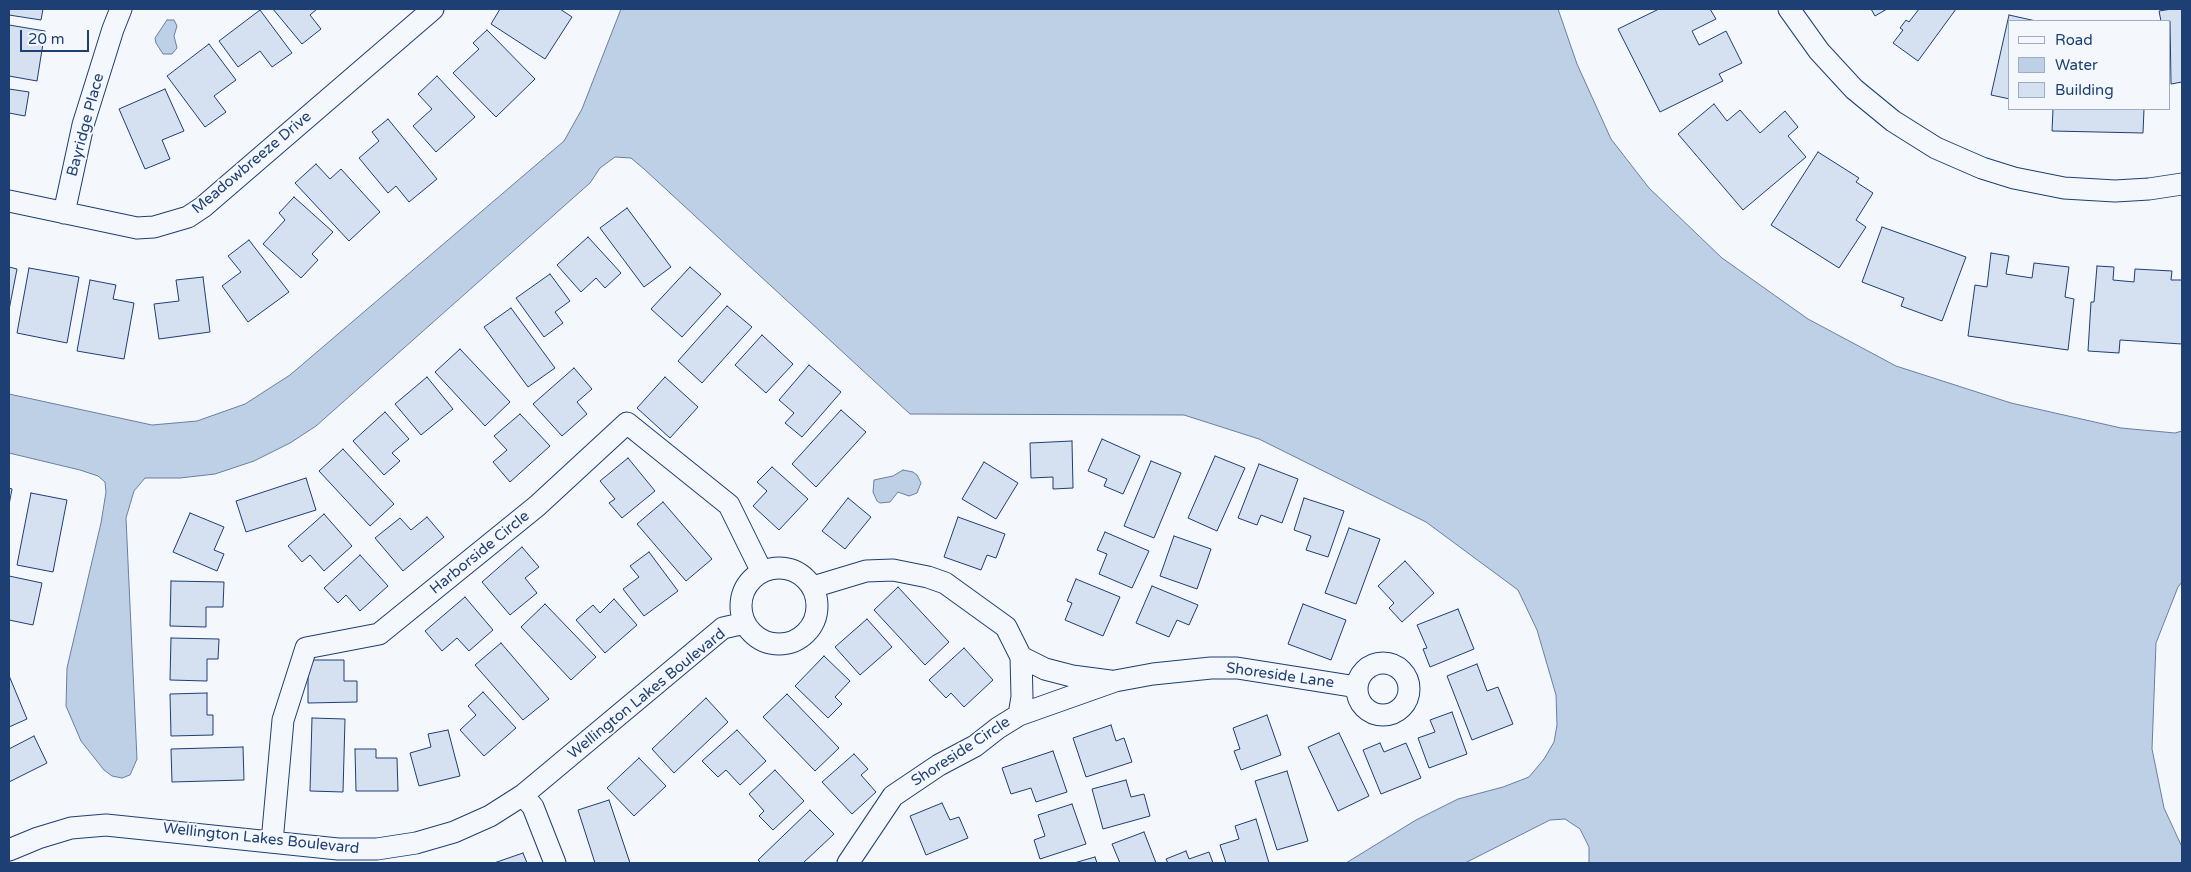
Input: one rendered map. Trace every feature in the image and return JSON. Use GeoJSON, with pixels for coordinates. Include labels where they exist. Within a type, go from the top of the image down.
{"type":"FeatureCollection","features":[{"type":"Feature","properties":{"kind":"street","name":"Bayridge Place"},"geometry":{"type":"LineString","coordinates":[[64,213],[83,125],[113,29],[122,9]]}},
{"type":"Feature","properties":{"kind":"street","name":"Meadowbreeze Drive"},"geometry":{"type":"LineString","coordinates":[[9,201],[137,228],[154,227],[188,217],[218,194],[433,9]]}},
{"type":"Feature","properties":{"kind":"street"},"geometry":{"type":"LineString","coordinates":[[1790,9],[1819,51],[1854,89],[1893,121],[1936,148],[1982,168],[2014,178],[2064,188],[2114,191],[2148,190],[2182,184]]}},
{"type":"Feature","properties":{"kind":"street","name":"Harborside Circle"},"geometry":{"type":"LineString","coordinates":[[272,842],[283,720],[306,648],[379,634],[538,506],[627,423],[729,506],[762,572]]}},
{"type":"Feature","properties":{"kind":"street"},"geometry":{"type":"LineString","coordinates":[[762,572],[773,568],[790,570],[805,578],[812,587]]}},
{"type":"Feature","properties":{"kind":"street","name":"Shoreside Circle"},"geometry":{"type":"LineString","coordinates":[[812,587],[866,571],[894,570],[928,577],[945,583],[1006,627],[1021,657],[1022,697],[1019,715],[975,746],[939,765],[893,796],[848,863]]}},
{"type":"Feature","properties":{"kind":"street","name":"Wellington Lakes Boulevard"},"geometry":{"type":"LineString","coordinates":[[762,572],[752,579],[745,588],[741,600],[741,612],[745,623],[752,633],[762,640],[774,644],[786,644],[797,640],[810,627],[817,610],[817,599],[812,587]]}},
{"type":"Feature","properties":{"kind":"street","name":"Wellington Lakes Boulevard"},"geometry":{"type":"LineString","coordinates":[[9,850],[38,838],[71,828],[106,824],[338,849],[377,849],[416,843],[454,832],[490,816],[523,795],[723,628],[745,623]]}},
{"type":"Feature","properties":{"kind":"street","name":"Shoreside Lane"},"geometry":{"type":"LineString","coordinates":[[1021,657],[1045,669],[1072,676],[1115,681]]}},
{"type":"Feature","properties":{"kind":"street","name":"Shoreside Lane"},"geometry":{"type":"LineString","coordinates":[[1019,715],[1115,681],[1153,674],[1211,668],[1237,668],[1357,687]]}},
{"type":"Feature","properties":{"kind":"street"},"geometry":{"type":"LineString","coordinates":[[523,795],[533,807],[556,863]]}},
{"type":"Feature","properties":{"kind":"water"},"geometry":{"type":"Polygon","coordinates":[[[621,9],[1558,9],[1577,64],[1611,139],[1649,188],[1722,258],[1808,319],[1896,366],[2011,403],[2121,428],[2175,433],[2182,431],[2182,582],[2178,587],[2156,643],[2152,749],[2164,808],[2182,847],[2182,863],[1589,863],[1589,847],[1580,829],[1565,819],[1550,820],[1465,863],[1346,863],[1416,820],[1458,799],[1503,787],[1529,777],[1544,759],[1554,742],[1557,725],[1556,695],[1537,630],[1518,590],[1426,522],[1259,439],[1184,415],[910,414],[644,169],[631,158],[615,157],[600,168],[590,183],[316,426],[290,443],[254,461],[215,474],[180,478],[145,478],[134,491],[126,518],[137,759],[130,775],[122,778],[112,776],[104,770],[81,741],[66,706],[67,668],[101,523],[106,492],[105,482],[98,476],[80,470],[9,453],[9,394],[152,425],[197,421],[245,404],[290,375],[564,141],[582,109],[621,9]]]}},
{"type":"Feature","properties":{"kind":"water"},"geometry":{"type":"Polygon","coordinates":[[[167,20],[174,20],[177,26],[174,36],[177,48],[172,54],[163,54],[155,38],[167,20]]]}},
{"type":"Feature","properties":{"kind":"water"},"geometry":{"type":"Polygon","coordinates":[[[903,470],[917,475],[921,483],[917,493],[909,496],[898,492],[890,502],[880,503],[877,501],[873,492],[874,480],[893,476],[903,470]]]}},
{"type":"Feature","properties":{"kind":"building"},"geometry":{"type":"Polygon","coordinates":[[[9,9],[43,9],[41,20],[9,15],[9,9]]]}},
{"type":"Feature","properties":{"kind":"building"},"geometry":{"type":"Polygon","coordinates":[[[273,9],[317,9],[310,15],[321,29],[302,44],[273,9]]]}},
{"type":"Feature","properties":{"kind":"building"},"geometry":{"type":"Polygon","coordinates":[[[500,9],[560,9],[572,17],[545,59],[491,24],[500,9]]]}},
{"type":"Feature","properties":{"kind":"building"},"geometry":{"type":"Polygon","coordinates":[[[1659,9],[1710,9],[1716,19],[1692,31],[1699,45],[1726,31],[1742,63],[1719,74],[1723,81],[1660,112],[1618,29],[1659,9]]]}},
{"type":"Feature","properties":{"kind":"building"},"geometry":{"type":"Polygon","coordinates":[[[1871,9],[1887,9],[1875,16],[1871,9]]]}},
{"type":"Feature","properties":{"kind":"building"},"geometry":{"type":"Polygon","coordinates":[[[1919,9],[1956,9],[1918,61],[1893,43],[1903,30],[1900,28],[1906,20],[1909,22],[1919,9]]]}},
{"type":"Feature","properties":{"kind":"building"},"geometry":{"type":"Polygon","coordinates":[[[2182,9],[2182,82],[2171,84],[2171,20],[2161,20],[2159,11],[2182,9]]]}},
{"type":"Feature","properties":{"kind":"building"},"geometry":{"type":"Polygon","coordinates":[[[260,10],[292,53],[272,67],[260,51],[238,67],[219,41],[260,10]]]}},
{"type":"Feature","properties":{"kind":"building"},"geometry":{"type":"Polygon","coordinates":[[[2009,15],[2032,20],[2008,20],[2008,99],[1991,95],[2009,15]]]}},
{"type":"Feature","properties":{"kind":"building"},"geometry":{"type":"Polygon","coordinates":[[[9,25],[45,31],[37,81],[9,76],[9,25]]]}},
{"type":"Feature","properties":{"kind":"building"},"geometry":{"type":"Polygon","coordinates":[[[487,30],[535,79],[496,117],[453,73],[479,49],[473,43],[487,30]]]}},
{"type":"Feature","properties":{"kind":"building"},"geometry":{"type":"Polygon","coordinates":[[[209,44],[236,80],[214,96],[226,112],[205,127],[167,76],[209,44]]]}},
{"type":"Feature","properties":{"kind":"building"},"geometry":{"type":"Polygon","coordinates":[[[437,76],[475,117],[436,152],[413,126],[432,109],[418,94],[437,76]]]}},
{"type":"Feature","properties":{"kind":"building"},"geometry":{"type":"Polygon","coordinates":[[[9,89],[29,92],[25,116],[9,113],[9,89]]]}},
{"type":"Feature","properties":{"kind":"building"},"geometry":{"type":"Polygon","coordinates":[[[165,89],[184,131],[162,140],[170,159],[145,169],[119,109],[165,89]]]}},
{"type":"Feature","properties":{"kind":"building"},"geometry":{"type":"Polygon","coordinates":[[[1714,104],[1727,121],[1740,110],[1760,133],[1785,111],[1798,127],[1788,136],[1806,157],[1743,210],[1678,134],[1714,104]]]}},
{"type":"Feature","properties":{"kind":"building"},"geometry":{"type":"Polygon","coordinates":[[[2053,110],[2144,110],[2143,133],[2052,131],[2053,110]]]}},
{"type":"Feature","properties":{"kind":"building"},"geometry":{"type":"Polygon","coordinates":[[[388,119],[437,179],[409,202],[396,186],[388,193],[359,158],[379,141],[372,132],[388,119]]]}},
{"type":"Feature","properties":{"kind":"building"},"geometry":{"type":"Polygon","coordinates":[[[1818,152],[1859,178],[1856,182],[1873,193],[1856,220],[1866,227],[1839,268],[1771,225],[1818,152]]]}},
{"type":"Feature","properties":{"kind":"building"},"geometry":{"type":"Polygon","coordinates":[[[316,164],[330,179],[341,169],[380,212],[349,241],[295,183],[316,164]]]}},
{"type":"Feature","properties":{"kind":"building"},"geometry":{"type":"Polygon","coordinates":[[[294,197],[333,232],[312,254],[318,260],[301,278],[263,244],[285,220],[279,213],[294,197]]]}},
{"type":"Feature","properties":{"kind":"building"},"geometry":{"type":"Polygon","coordinates":[[[627,208],[671,267],[644,287],[600,228],[627,208]]]}},
{"type":"Feature","properties":{"kind":"building"},"geometry":{"type":"Polygon","coordinates":[[[1882,227],[1966,257],[1942,321],[1901,306],[1904,298],[1862,282],[1882,227]]]}},
{"type":"Feature","properties":{"kind":"building"},"geometry":{"type":"Polygon","coordinates":[[[588,237],[621,273],[605,288],[596,278],[581,292],[557,265],[588,237]]]}},
{"type":"Feature","properties":{"kind":"building"},"geometry":{"type":"Polygon","coordinates":[[[249,240],[289,292],[248,322],[222,286],[241,272],[228,256],[249,240]]]}},
{"type":"Feature","properties":{"kind":"building"},"geometry":{"type":"Polygon","coordinates":[[[1991,253],[2009,256],[2006,274],[2032,278],[2034,263],[2069,267],[2065,297],[2074,299],[2068,350],[1968,336],[1975,285],[1987,287],[1991,253]]]}},
{"type":"Feature","properties":{"kind":"building"},"geometry":{"type":"Polygon","coordinates":[[[2097,266],[2114,267],[2113,280],[2134,282],[2135,269],[2172,271],[2171,280],[2182,280],[2182,344],[2120,340],[2119,353],[2088,351],[2091,302],[2094,302],[2097,266]]]}},
{"type":"Feature","properties":{"kind":"building"},"geometry":{"type":"Polygon","coordinates":[[[9,267],[17,269],[9,310],[9,267]]]}},
{"type":"Feature","properties":{"kind":"building"},"geometry":{"type":"Polygon","coordinates":[[[690,267],[721,294],[682,337],[651,309],[690,267]]]}},
{"type":"Feature","properties":{"kind":"building"},"geometry":{"type":"Polygon","coordinates":[[[29,268],[79,277],[67,343],[17,333],[29,268]]]}},
{"type":"Feature","properties":{"kind":"building"},"geometry":{"type":"Polygon","coordinates":[[[550,274],[570,301],[555,312],[563,323],[544,337],[516,298],[550,274]]]}},
{"type":"Feature","properties":{"kind":"building"},"geometry":{"type":"Polygon","coordinates":[[[203,277],[210,332],[159,339],[154,304],[179,301],[176,280],[203,277]]]}},
{"type":"Feature","properties":{"kind":"building"},"geometry":{"type":"Polygon","coordinates":[[[90,280],[116,285],[113,299],[134,303],[124,359],[77,351],[90,280]]]}},
{"type":"Feature","properties":{"kind":"building"},"geometry":{"type":"Polygon","coordinates":[[[727,306],[752,327],[702,383],[678,361],[727,306]]]}},
{"type":"Feature","properties":{"kind":"building"},"geometry":{"type":"Polygon","coordinates":[[[511,308],[555,368],[528,387],[484,327],[511,308]]]}},
{"type":"Feature","properties":{"kind":"building"},"geometry":{"type":"Polygon","coordinates":[[[762,335],[793,364],[766,393],[735,365],[762,335]]]}},
{"type":"Feature","properties":{"kind":"building"},"geometry":{"type":"Polygon","coordinates":[[[460,349],[510,402],[485,426],[435,372],[460,349]]]}},
{"type":"Feature","properties":{"kind":"building"},"geometry":{"type":"Polygon","coordinates":[[[809,365],[841,392],[802,437],[785,423],[794,413],[779,400],[809,365]]]}},
{"type":"Feature","properties":{"kind":"building"},"geometry":{"type":"Polygon","coordinates":[[[574,368],[592,389],[577,402],[587,414],[562,436],[533,404],[574,368]]]}},
{"type":"Feature","properties":{"kind":"building"},"geometry":{"type":"Polygon","coordinates":[[[427,377],[453,409],[421,435],[395,404],[427,377]]]}},
{"type":"Feature","properties":{"kind":"building"},"geometry":{"type":"Polygon","coordinates":[[[665,377],[698,407],[670,438],[637,408],[665,377]]]}},
{"type":"Feature","properties":{"kind":"building"},"geometry":{"type":"Polygon","coordinates":[[[841,410],[866,432],[816,487],[792,464],[841,410]]]}},
{"type":"Feature","properties":{"kind":"building"},"geometry":{"type":"Polygon","coordinates":[[[385,412],[409,439],[392,453],[400,461],[384,475],[353,441],[385,412]]]}},
{"type":"Feature","properties":{"kind":"building"},"geometry":{"type":"Polygon","coordinates":[[[520,414],[550,446],[510,482],[493,462],[507,450],[494,436],[520,414]]]}},
{"type":"Feature","properties":{"kind":"building"},"geometry":{"type":"Polygon","coordinates":[[[1102,439],[1140,456],[1123,494],[1104,486],[1107,479],[1088,471],[1102,439]]]}},
{"type":"Feature","properties":{"kind":"building"},"geometry":{"type":"Polygon","coordinates":[[[1072,441],[1073,488],[1053,489],[1053,477],[1031,478],[1030,443],[1072,441]]]}},
{"type":"Feature","properties":{"kind":"building"},"geometry":{"type":"Polygon","coordinates":[[[343,449],[394,504],[370,526],[319,471],[343,449]]]}},
{"type":"Feature","properties":{"kind":"building"},"geometry":{"type":"Polygon","coordinates":[[[1215,456],[1245,468],[1217,531],[1188,518],[1215,456]]]}},
{"type":"Feature","properties":{"kind":"building"},"geometry":{"type":"Polygon","coordinates":[[[628,458],[655,491],[622,518],[609,503],[615,499],[600,481],[628,458]]]}},
{"type":"Feature","properties":{"kind":"building"},"geometry":{"type":"Polygon","coordinates":[[[1151,461],[1181,473],[1154,538],[1124,526],[1151,461]]]}},
{"type":"Feature","properties":{"kind":"building"},"geometry":{"type":"Polygon","coordinates":[[[984,462],[1018,483],[996,519],[962,499],[984,462]]]}},
{"type":"Feature","properties":{"kind":"building"},"geometry":{"type":"Polygon","coordinates":[[[1259,464],[1298,479],[1282,523],[1261,515],[1257,525],[1238,518],[1259,464]]]}},
{"type":"Feature","properties":{"kind":"building"},"geometry":{"type":"Polygon","coordinates":[[[772,467],[808,499],[779,530],[753,506],[767,491],[757,482],[772,467]]]}},
{"type":"Feature","properties":{"kind":"building"},"geometry":{"type":"Polygon","coordinates":[[[306,478],[316,510],[246,532],[236,501],[306,478]]]}},
{"type":"Feature","properties":{"kind":"building"},"geometry":{"type":"Polygon","coordinates":[[[9,488],[12,489],[9,505],[9,488]]]}},
{"type":"Feature","properties":{"kind":"building"},"geometry":{"type":"Polygon","coordinates":[[[31,493],[67,500],[53,572],[17,565],[31,493]]]}},
{"type":"Feature","properties":{"kind":"building"},"geometry":{"type":"Polygon","coordinates":[[[848,498],[871,517],[845,549],[822,531],[848,498]]]}},
{"type":"Feature","properties":{"kind":"building"},"geometry":{"type":"Polygon","coordinates":[[[1304,498],[1344,511],[1328,557],[1306,550],[1311,536],[1294,530],[1304,498]]]}},
{"type":"Feature","properties":{"kind":"building"},"geometry":{"type":"Polygon","coordinates":[[[663,502],[712,559],[686,581],[637,524],[663,502]]]}},
{"type":"Feature","properties":{"kind":"building"},"geometry":{"type":"Polygon","coordinates":[[[190,513],[224,527],[214,550],[224,554],[217,571],[173,552],[190,513]]]}},
{"type":"Feature","properties":{"kind":"building"},"geometry":{"type":"Polygon","coordinates":[[[324,514],[352,546],[324,571],[310,555],[302,562],[288,546],[324,514]]]}},
{"type":"Feature","properties":{"kind":"building"},"geometry":{"type":"Polygon","coordinates":[[[427,517],[444,537],[403,571],[375,538],[400,518],[411,530],[427,517]]]}},
{"type":"Feature","properties":{"kind":"building"},"geometry":{"type":"Polygon","coordinates":[[[958,517],[1005,534],[996,558],[987,555],[981,570],[944,557],[958,517]]]}},
{"type":"Feature","properties":{"kind":"building"},"geometry":{"type":"Polygon","coordinates":[[[1349,528],[1380,539],[1356,604],[1325,593],[1349,528]]]}},
{"type":"Feature","properties":{"kind":"building"},"geometry":{"type":"Polygon","coordinates":[[[1105,532],[1149,551],[1132,588],[1099,574],[1107,554],[1097,550],[1105,532]]]}},
{"type":"Feature","properties":{"kind":"building"},"geometry":{"type":"Polygon","coordinates":[[[1174,536],[1211,549],[1197,589],[1160,576],[1174,536]]]}},
{"type":"Feature","properties":{"kind":"building"},"geometry":{"type":"Polygon","coordinates":[[[522,547],[539,567],[525,578],[537,593],[510,615],[482,582],[522,547]]]}},
{"type":"Feature","properties":{"kind":"building"},"geometry":{"type":"Polygon","coordinates":[[[649,552],[678,591],[644,616],[623,589],[639,577],[630,566],[649,552]]]}},
{"type":"Feature","properties":{"kind":"building"},"geometry":{"type":"Polygon","coordinates":[[[360,555],[388,586],[360,611],[346,595],[338,603],[324,588],[360,555]]]}},
{"type":"Feature","properties":{"kind":"building"},"geometry":{"type":"Polygon","coordinates":[[[1405,561],[1434,593],[1402,622],[1389,608],[1394,603],[1378,586],[1405,561]]]}},
{"type":"Feature","properties":{"kind":"building"},"geometry":{"type":"Polygon","coordinates":[[[9,576],[42,583],[33,625],[9,620],[9,576]]]}},
{"type":"Feature","properties":{"kind":"building"},"geometry":{"type":"Polygon","coordinates":[[[1076,579],[1120,597],[1103,636],[1065,620],[1072,603],[1067,601],[1076,579]]]}},
{"type":"Feature","properties":{"kind":"building"},"geometry":{"type":"Polygon","coordinates":[[[171,581],[224,582],[223,607],[206,607],[206,627],[170,626],[171,581]]]}},
{"type":"Feature","properties":{"kind":"building"},"geometry":{"type":"Polygon","coordinates":[[[1152,586],[1198,605],[1189,625],[1177,620],[1169,637],[1136,623],[1152,586]]]}},
{"type":"Feature","properties":{"kind":"building"},"geometry":{"type":"Polygon","coordinates":[[[898,587],[949,642],[925,665],[874,610],[898,587]]]}},
{"type":"Feature","properties":{"kind":"building"},"geometry":{"type":"Polygon","coordinates":[[[465,597],[493,630],[469,651],[457,638],[442,651],[425,631],[465,597]]]}},
{"type":"Feature","properties":{"kind":"building"},"geometry":{"type":"Polygon","coordinates":[[[614,599],[637,625],[605,653],[576,620],[593,605],[600,613],[614,599]]]}},
{"type":"Feature","properties":{"kind":"building"},"geometry":{"type":"Polygon","coordinates":[[[545,604],[596,657],[571,680],[521,627],[545,604]]]}},
{"type":"Feature","properties":{"kind":"building"},"geometry":{"type":"Polygon","coordinates":[[[1303,604],[1346,620],[1331,660],[1288,644],[1303,604]]]}},
{"type":"Feature","properties":{"kind":"building"},"geometry":{"type":"Polygon","coordinates":[[[1458,609],[1474,649],[1430,667],[1423,649],[1427,648],[1417,625],[1458,609]]]}},
{"type":"Feature","properties":{"kind":"building"},"geometry":{"type":"Polygon","coordinates":[[[867,619],[892,647],[860,675],[835,647],[867,619]]]}},
{"type":"Feature","properties":{"kind":"building"},"geometry":{"type":"Polygon","coordinates":[[[171,638],[219,639],[218,659],[207,659],[207,681],[170,680],[171,638]]]}},
{"type":"Feature","properties":{"kind":"building"},"geometry":{"type":"Polygon","coordinates":[[[501,643],[549,699],[523,720],[475,665],[501,643]]]}},
{"type":"Feature","properties":{"kind":"building"},"geometry":{"type":"Polygon","coordinates":[[[964,648],[993,680],[964,707],[951,693],[946,698],[929,680],[964,648]]]}},
{"type":"Feature","properties":{"kind":"building"},"geometry":{"type":"Polygon","coordinates":[[[824,656],[850,681],[835,697],[842,704],[828,718],[795,686],[824,656]]]}},
{"type":"Feature","properties":{"kind":"building"},"geometry":{"type":"Polygon","coordinates":[[[308,660],[344,660],[344,681],[357,681],[357,702],[308,703],[308,660]]]}},
{"type":"Feature","properties":{"kind":"building"},"geometry":{"type":"Polygon","coordinates":[[[1477,664],[1487,691],[1498,687],[1513,724],[1472,740],[1447,676],[1477,664]]]}},
{"type":"Feature","properties":{"kind":"building"},"geometry":{"type":"Polygon","coordinates":[[[9,679],[27,719],[9,727],[9,679]]]}},
{"type":"Feature","properties":{"kind":"building"},"geometry":{"type":"Polygon","coordinates":[[[483,692],[516,728],[484,756],[460,730],[476,715],[468,706],[483,692]]]}},
{"type":"Feature","properties":{"kind":"building"},"geometry":{"type":"Polygon","coordinates":[[[207,693],[207,715],[213,715],[213,735],[171,736],[170,694],[207,693]]]}},
{"type":"Feature","properties":{"kind":"building"},"geometry":{"type":"Polygon","coordinates":[[[787,694],[839,748],[815,771],[763,717],[787,694]]]}},
{"type":"Feature","properties":{"kind":"building"},"geometry":{"type":"Polygon","coordinates":[[[706,698],[728,722],[674,773],[652,749],[706,698]]]}},
{"type":"Feature","properties":{"kind":"building"},"geometry":{"type":"Polygon","coordinates":[[[1452,712],[1467,754],[1429,768],[1418,738],[1435,732],[1430,720],[1452,712]]]}},
{"type":"Feature","properties":{"kind":"building"},"geometry":{"type":"Polygon","coordinates":[[[1267,715],[1281,755],[1241,770],[1234,751],[1240,749],[1233,728],[1267,715]]]}},
{"type":"Feature","properties":{"kind":"building"},"geometry":{"type":"Polygon","coordinates":[[[312,718],[345,719],[343,792],[310,791],[312,718]]]}},
{"type":"Feature","properties":{"kind":"building"},"geometry":{"type":"Polygon","coordinates":[[[1111,725],[1116,741],[1124,738],[1132,762],[1086,777],[1073,738],[1111,725]]]}},
{"type":"Feature","properties":{"kind":"building"},"geometry":{"type":"Polygon","coordinates":[[[448,730],[460,776],[419,786],[410,753],[431,747],[428,734],[448,730]]]}},
{"type":"Feature","properties":{"kind":"building"},"geometry":{"type":"Polygon","coordinates":[[[737,730],[766,761],[740,785],[726,770],[718,777],[702,761],[737,730]]]}},
{"type":"Feature","properties":{"kind":"building"},"geometry":{"type":"Polygon","coordinates":[[[1339,733],[1369,796],[1338,811],[1308,747],[1339,733]]]}},
{"type":"Feature","properties":{"kind":"building"},"geometry":{"type":"Polygon","coordinates":[[[34,736],[47,763],[9,782],[9,749],[34,736]]]}},
{"type":"Feature","properties":{"kind":"building"},"geometry":{"type":"Polygon","coordinates":[[[1380,743],[1384,752],[1406,743],[1421,778],[1381,794],[1363,750],[1380,743]]]}},
{"type":"Feature","properties":{"kind":"building"},"geometry":{"type":"Polygon","coordinates":[[[243,747],[244,780],[172,782],[171,749],[243,747]]]}},
{"type":"Feature","properties":{"kind":"building"},"geometry":{"type":"Polygon","coordinates":[[[355,749],[376,749],[376,758],[397,758],[398,791],[356,791],[355,749]]]}},
{"type":"Feature","properties":{"kind":"building"},"geometry":{"type":"Polygon","coordinates":[[[1053,751],[1067,792],[1036,802],[1031,788],[1011,794],[1002,768],[1053,751]]]}},
{"type":"Feature","properties":{"kind":"building"},"geometry":{"type":"Polygon","coordinates":[[[854,754],[868,769],[861,775],[876,792],[852,814],[822,782],[854,754]]]}},
{"type":"Feature","properties":{"kind":"building"},"geometry":{"type":"Polygon","coordinates":[[[639,758],[666,786],[634,816],[607,788],[639,758]]]}},
{"type":"Feature","properties":{"kind":"building"},"geometry":{"type":"Polygon","coordinates":[[[775,770],[804,801],[773,830],[759,816],[764,811],[749,794],[775,770]]]}},
{"type":"Feature","properties":{"kind":"building"},"geometry":{"type":"Polygon","coordinates":[[[1287,771],[1308,841],[1277,850],[1255,781],[1287,771]]]}},
{"type":"Feature","properties":{"kind":"building"},"geometry":{"type":"Polygon","coordinates":[[[1126,780],[1131,797],[1144,794],[1150,816],[1103,829],[1092,789],[1126,780]]]}},
{"type":"Feature","properties":{"kind":"building"},"geometry":{"type":"Polygon","coordinates":[[[609,800],[630,863],[595,863],[578,810],[609,800]]]}},
{"type":"Feature","properties":{"kind":"building"},"geometry":{"type":"Polygon","coordinates":[[[942,803],[950,820],[959,817],[968,838],[926,855],[910,816],[942,803]]]}},
{"type":"Feature","properties":{"kind":"building"},"geometry":{"type":"Polygon","coordinates":[[[1072,804],[1086,844],[1040,859],[1034,840],[1045,836],[1038,815],[1072,804]]]}},
{"type":"Feature","properties":{"kind":"building"},"geometry":{"type":"Polygon","coordinates":[[[810,810],[834,834],[803,863],[761,863],[758,860],[810,810]]]}},
{"type":"Feature","properties":{"kind":"building"},"geometry":{"type":"Polygon","coordinates":[[[1256,819],[1269,863],[1226,863],[1220,845],[1239,839],[1235,826],[1256,819]]]}},
{"type":"Feature","properties":{"kind":"building"},"geometry":{"type":"Polygon","coordinates":[[[1144,832],[1156,863],[1120,863],[1112,844],[1144,832]]]}},
{"type":"Feature","properties":{"kind":"building"},"geometry":{"type":"Polygon","coordinates":[[[1186,851],[1189,859],[1209,852],[1213,863],[1168,863],[1166,859],[1186,851]]]}},
{"type":"Feature","properties":{"kind":"building"},"geometry":{"type":"Polygon","coordinates":[[[523,853],[527,863],[494,863],[523,853]]]}},
{"type":"Feature","properties":{"kind":"building"},"geometry":{"type":"Polygon","coordinates":[[[1095,857],[1097,863],[1074,863],[1095,857]]]}}]}
